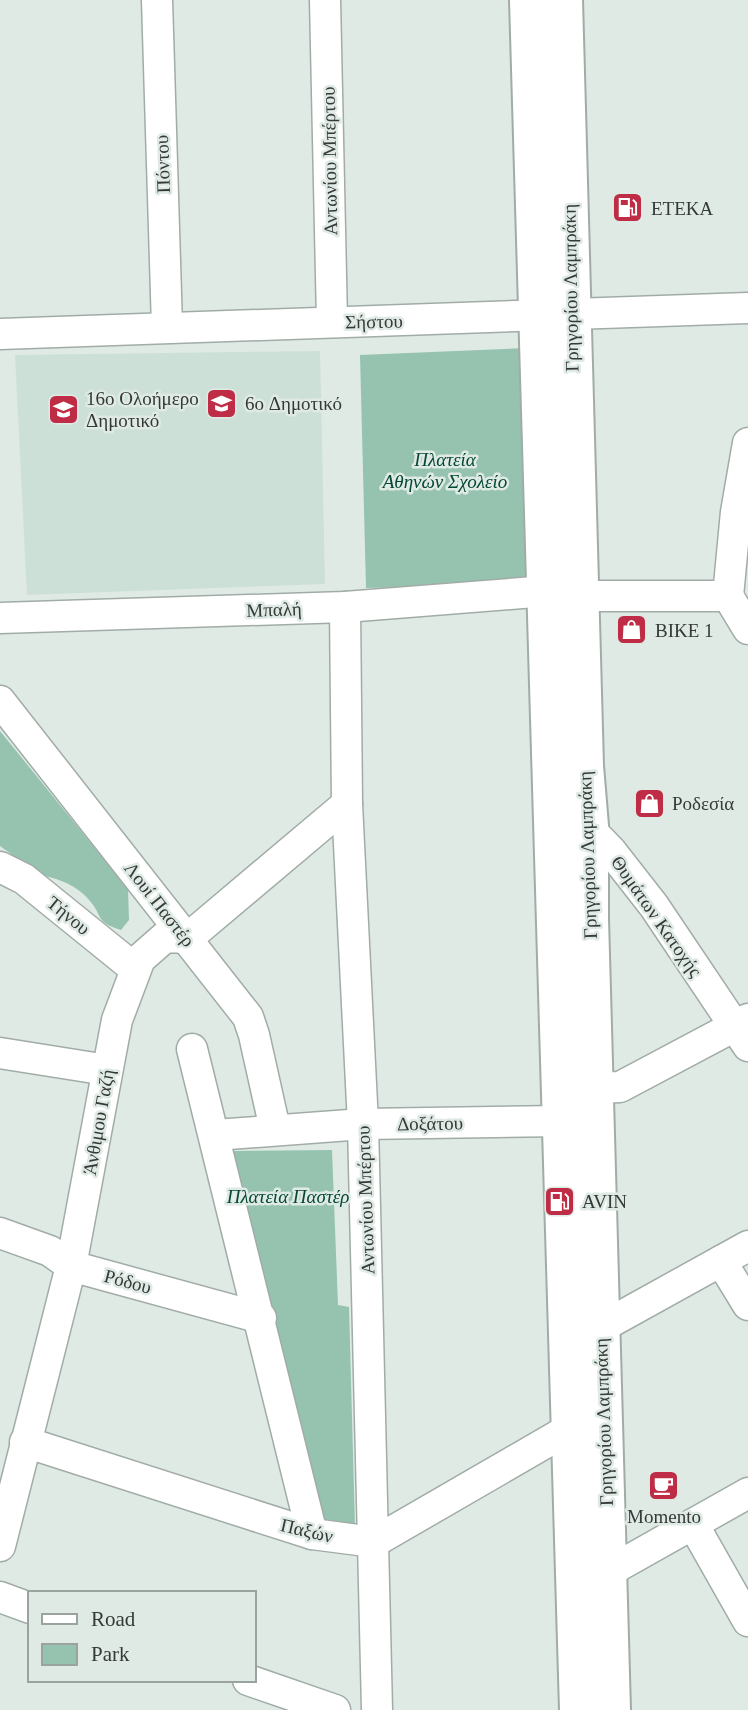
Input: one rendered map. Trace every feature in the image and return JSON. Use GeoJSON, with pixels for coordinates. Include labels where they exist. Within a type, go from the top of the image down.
{"type":"FeatureCollection","features":[{"type":"Feature","properties":{"kind":"main road","name":"Γρηγορίου Λαμπράκη"},"geometry":{"type":"LineString","coordinates":[[529,0],[555,316],[563,594],[553,798],[579,1710]]}},
{"type":"Feature","properties":{"kind":"main road","name":"Γρηγορίου Λαμπράκη"},"geometry":{"type":"LineString","coordinates":[[555,316],[563,0]]}},
{"type":"Feature","properties":{"kind":"main road","name":"Γρηγορίου Λαμπράκη"},"geometry":{"type":"LineString","coordinates":[[563,594],[589,826],[611,1710]]}},
{"type":"Feature","properties":{"kind":"street","name":"Πόντου"},"geometry":{"type":"LineString","coordinates":[[157,0],[167,327]]}},
{"type":"Feature","properties":{"kind":"street","name":"Αντωνίου Μπέρτου"},"geometry":{"type":"LineString","coordinates":[[325,0],[332,322]]}},
{"type":"Feature","properties":{"kind":"street","name":"Σήστου"},"geometry":{"type":"LineString","coordinates":[[0,334],[748,309]]}},
{"type":"Feature","properties":{"kind":"street"},"geometry":{"type":"LineString","coordinates":[[748,443],[742,512],[728,596],[748,629]]}},
{"type":"Feature","properties":{"kind":"street","name":"Μπαλή"},"geometry":{"type":"LineString","coordinates":[[0,618],[345,607],[563,594],[728,596]]}},
{"type":"Feature","properties":{"kind":"street","name":"Αντωνίου Μπέρτου"},"geometry":{"type":"LineString","coordinates":[[345,607],[347,804],[363,1124],[377,1710]]}},
{"type":"Feature","properties":{"kind":"street","name":"Λουί Παστέρ"},"geometry":{"type":"LineString","coordinates":[[0,701],[188,938],[247,1017],[254,1035],[275,1129]]}},
{"type":"Feature","properties":{"kind":"street","name":"Θυμάτων Κατοχής"},"geometry":{"type":"LineString","coordinates":[[553,798],[589,826],[654,906],[743,1030]]}},
{"type":"Feature","properties":{"kind":"street"},"geometry":{"type":"LineString","coordinates":[[188,938],[347,804]]}},
{"type":"Feature","properties":{"kind":"street","name":"Τήνου"},"geometry":{"type":"LineString","coordinates":[[0,867],[24,879],[134,968]]}},
{"type":"Feature","properties":{"kind":"street","name":"Άνθιμου Γαζή"},"geometry":{"type":"LineString","coordinates":[[0,1546],[71,1266],[117,1020],[134,968],[152,945],[165,937],[188,938]]}},
{"type":"Feature","properties":{"kind":"street"},"geometry":{"type":"LineString","coordinates":[[594,1088],[620,1087],[743,1030]]}},
{"type":"Feature","properties":{"kind":"street"},"geometry":{"type":"LineString","coordinates":[[192,1049],[261,1318],[312,1534]]}},
{"type":"Feature","properties":{"kind":"street"},"geometry":{"type":"LineString","coordinates":[[0,1053],[107,1070]]}},
{"type":"Feature","properties":{"kind":"street","name":"Δοξάτου"},"geometry":{"type":"LineString","coordinates":[[215,1135],[363,1124],[562,1121]]}},
{"type":"Feature","properties":{"kind":"street","name":"Ρόδου"},"geometry":{"type":"LineString","coordinates":[[0,1233],[50,1251],[71,1266],[261,1318]]}},
{"type":"Feature","properties":{"kind":"street"},"geometry":{"type":"LineString","coordinates":[[600,1328],[748,1246]]}},
{"type":"Feature","properties":{"kind":"street"},"geometry":{"type":"LineString","coordinates":[[721,1261],[748,1305]]}},
{"type":"Feature","properties":{"kind":"street"},"geometry":{"type":"LineString","coordinates":[[374,1542],[571,1428]]}},
{"type":"Feature","properties":{"kind":"street","name":"Παξών"},"geometry":{"type":"LineString","coordinates":[[25,1442],[312,1534],[374,1542]]}},
{"type":"Feature","properties":{"kind":"street"},"geometry":{"type":"LineString","coordinates":[[608,1572],[748,1493]]}},
{"type":"Feature","properties":{"kind":"street"},"geometry":{"type":"LineString","coordinates":[[693,1524],[748,1621]]}},
{"type":"Feature","properties":{"kind":"street"},"geometry":{"type":"LineString","coordinates":[[0,1597],[28,1607]]}},
{"type":"Feature","properties":{"kind":"street"},"geometry":{"type":"LineString","coordinates":[[253,1682],[335,1710]]}},
{"type":"Feature","properties":{"kind":"shaded area"},"geometry":{"type":"Polygon","coordinates":[[[320,351],[325,584],[27,595],[15,355],[320,351]]]}},
{"type":"Feature","properties":{"kind":"green space","name":"Πλατεία Αθηνών Σχολείο"},"geometry":{"type":"Polygon","coordinates":[[[526,348],[529,585],[366,588],[360,355],[526,348]]]}},
{"type":"Feature","properties":{"kind":"green space"},"geometry":{"type":"Polygon","coordinates":[[[0,731],[128,889],[129,920],[121,930],[103,921],[90,901],[75,888],[58,880],[19,870],[11,854],[0,846],[0,731]]]}},
{"type":"Feature","properties":{"kind":"green space","name":"Πλατεία Παστέρ"},"geometry":{"type":"Polygon","coordinates":[[[332,1150],[338,1305],[349,1307],[355,1527],[317,1525],[231,1151],[332,1150]]]}},
{"type":"Feature","properties":{"kind":"place","name":"ΕΤΕΚΑ"},"geometry":{"type":"Point","coordinates":[628,208]}},
{"type":"Feature","properties":{"kind":"place","name":"6o Δημοτικό"},"geometry":{"type":"Point","coordinates":[222,403]}},
{"type":"Feature","properties":{"kind":"place","name":"16o Ολοήμερο Δημοτικό"},"geometry":{"type":"Point","coordinates":[63,409]}},
{"type":"Feature","properties":{"kind":"place","name":"BIKE 1"},"geometry":{"type":"Point","coordinates":[632,630]}},
{"type":"Feature","properties":{"kind":"place","name":"Ροδεσία"},"geometry":{"type":"Point","coordinates":[649,803]}},
{"type":"Feature","properties":{"kind":"place","name":"AVIN"},"geometry":{"type":"Point","coordinates":[559,1201]}},
{"type":"Feature","properties":{"kind":"place","name":"Momento"},"geometry":{"type":"Point","coordinates":[664,1485]}}]}
